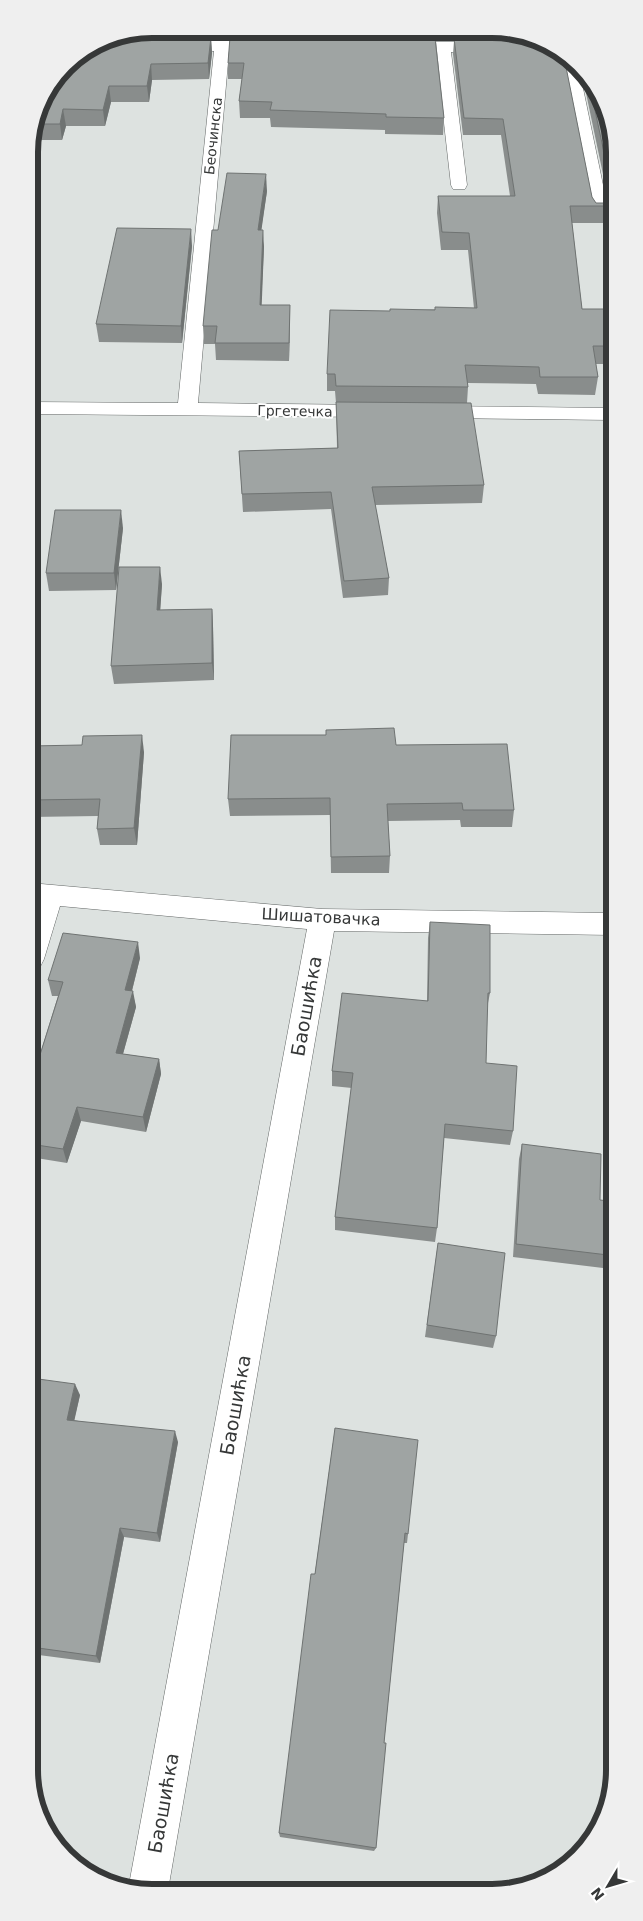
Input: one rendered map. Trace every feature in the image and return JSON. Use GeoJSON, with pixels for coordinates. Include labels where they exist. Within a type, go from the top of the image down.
{"type":"FeatureCollection","features":[{"type":"Feature","properties":{"kind":"street"},"geometry":{"type":"LineString","coordinates":[[157,46],[280,46]]}},
{"type":"Feature","properties":{"kind":"street","name":"Беочинска"},"geometry":{"type":"LineString","coordinates":[[187,409],[222,46]]}},
{"type":"Feature","properties":{"kind":"street"},"geometry":{"type":"LineString","coordinates":[[385,47],[509,48]]}},
{"type":"Feature","properties":{"kind":"street"},"geometry":{"type":"LineString","coordinates":[[443,47],[459,184]]}},
{"type":"Feature","properties":{"kind":"street"},"geometry":{"type":"LineString","coordinates":[[571,70],[600,214]]}},
{"type":"Feature","properties":{"kind":"street","name":"Гргетечка"},"geometry":{"type":"LineString","coordinates":[[38,408],[606,414]]}},
{"type":"Feature","properties":{"kind":"street"},"geometry":{"type":"LineString","coordinates":[[38,906],[40,893]]}},
{"type":"Feature","properties":{"kind":"street","name":"Шишатовачка"},"geometry":{"type":"LineString","coordinates":[[40,893],[322,920],[606,924]]}},
{"type":"Feature","properties":{"kind":"street","name":"Баошићка"},"geometry":{"type":"LineString","coordinates":[[149,1884],[322,920]]}},
{"type":"Feature","properties":{"kind":"building"},"geometry":{"type":"Polygon","coordinates":[[[136,38],[211,38],[208,63],[151,64],[147,86],[109,86],[103,110],[63,109],[60,124],[41,124],[49,101],[61,82],[71,71],[94,53],[122,41],[136,38]]]}},
{"type":"Feature","properties":{"kind":"building"},"geometry":{"type":"Polygon","coordinates":[[[230,38],[435,38],[444,118],[386,117],[386,114],[270,110],[272,102],[239,101],[244,63],[228,63],[230,38]]]}},
{"type":"Feature","properties":{"kind":"building"},"geometry":{"type":"Polygon","coordinates":[[[454,38],[510,39],[521,41],[549,53],[566,65],[592,197],[596,203],[606,203],[606,206],[570,206],[582,309],[606,309],[606,346],[593,346],[598,377],[540,377],[539,367],[465,365],[468,387],[336,386],[335,374],[327,374],[330,310],[390,311],[390,309],[435,310],[435,307],[477,308],[469,233],[442,232],[438,196],[515,196],[503,119],[464,118],[454,38]]]}},
{"type":"Feature","properties":{"kind":"building"},"geometry":{"type":"Polygon","coordinates":[[[593,99],[603,129],[606,162],[593,99]]]}},
{"type":"Feature","properties":{"kind":"building"},"geometry":{"type":"Polygon","coordinates":[[[227,173],[266,174],[258,230],[263,230],[260,305],[290,305],[289,343],[215,343],[217,326],[203,326],[212,230],[218,230],[227,173]]]}},
{"type":"Feature","properties":{"kind":"building"},"geometry":{"type":"Polygon","coordinates":[[[117,228],[191,229],[181,326],[96,324],[117,228]]]}},
{"type":"Feature","properties":{"kind":"building"},"geometry":{"type":"Polygon","coordinates":[[[336,402],[471,403],[484,485],[372,487],[389,578],[344,581],[331,492],[242,494],[239,451],[338,448],[336,402]]]}},
{"type":"Feature","properties":{"kind":"building"},"geometry":{"type":"Polygon","coordinates":[[[55,510],[121,510],[114,573],[46,573],[55,510]]]}},
{"type":"Feature","properties":{"kind":"building"},"geometry":{"type":"Polygon","coordinates":[[[119,567],[160,567],[157,610],[212,609],[212,663],[111,666],[119,567]]]}},
{"type":"Feature","properties":{"kind":"building"},"geometry":{"type":"Polygon","coordinates":[[[394,728],[396,745],[507,744],[514,810],[463,810],[462,803],[387,804],[390,856],[331,857],[330,798],[228,799],[231,735],[326,735],[326,730],[394,728]]]}},
{"type":"Feature","properties":{"kind":"building"},"geometry":{"type":"Polygon","coordinates":[[[142,735],[134,828],[97,829],[100,799],[38,800],[38,746],[82,745],[83,736],[142,735]]]}},
{"type":"Feature","properties":{"kind":"building"},"geometry":{"type":"Polygon","coordinates":[[[430,922],[490,925],[490,993],[488,993],[486,1063],[517,1066],[513,1131],[445,1124],[437,1228],[335,1217],[353,1073],[332,1071],[342,993],[428,1001],[430,922]]]}},
{"type":"Feature","properties":{"kind":"building"},"geometry":{"type":"Polygon","coordinates":[[[63,933],[138,942],[125,990],[133,991],[116,1053],[159,1059],[143,1117],[77,1107],[63,1149],[38,1145],[38,1061],[63,982],[48,980],[63,933]]]}},
{"type":"Feature","properties":{"kind":"building"},"geometry":{"type":"Polygon","coordinates":[[[522,1144],[601,1154],[600,1200],[605,1201],[605,1255],[516,1244],[522,1144]]]}},
{"type":"Feature","properties":{"kind":"building"},"geometry":{"type":"Polygon","coordinates":[[[438,1243],[505,1253],[496,1336],[427,1325],[438,1243]]]}},
{"type":"Feature","properties":{"kind":"building"},"geometry":{"type":"Polygon","coordinates":[[[38,1379],[75,1384],[67,1420],[175,1431],[157,1533],[120,1528],[96,1656],[38,1648],[38,1379]]]}},
{"type":"Feature","properties":{"kind":"building"},"geometry":{"type":"Polygon","coordinates":[[[335,1428],[418,1440],[408,1534],[405,1533],[384,1743],[386,1743],[376,1848],[279,1833],[311,1574],[315,1574],[335,1428]]]}}]}
